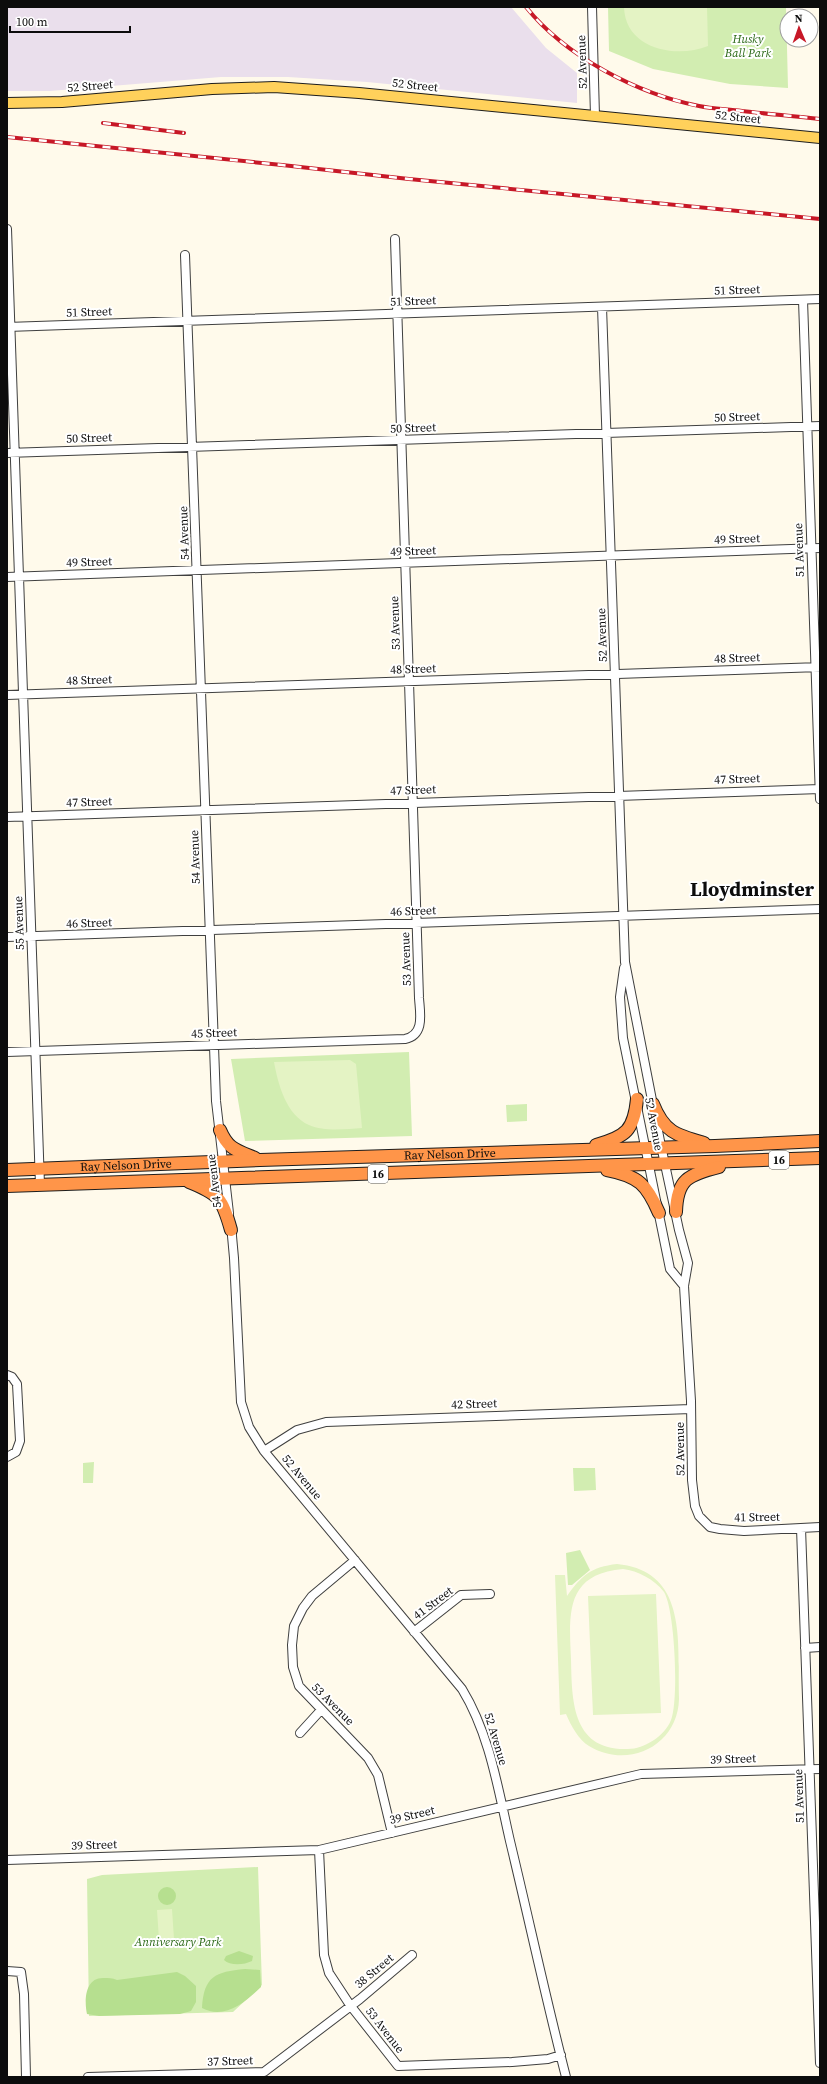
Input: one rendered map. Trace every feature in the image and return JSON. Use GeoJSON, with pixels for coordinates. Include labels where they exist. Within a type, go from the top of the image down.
{"type":"FeatureCollection","features":[{"type":"Feature","properties":{"kind":"highway"},"geometry":{"type":"LineString","coordinates":[[574,1150],[607,1142],[626,1133],[632,1126],[636,1113],[637,1099]]}},
{"type":"Feature","properties":{"kind":"highway"},"geometry":{"type":"LineString","coordinates":[[653,1104],[659,1119],[669,1129],[681,1136],[715,1146]]}},
{"type":"Feature","properties":{"kind":"highway"},"geometry":{"type":"LineString","coordinates":[[220,1130],[226,1143],[236,1150],[260,1160]]}},
{"type":"Feature","properties":{"kind":"highway","name":"Ray Nelson Drive"},"geometry":{"type":"LineString","coordinates":[[7,1170],[223,1161],[662,1148],[820,1140]]}},
{"type":"Feature","properties":{"kind":"highway","name":"Ray Nelson Drive"},"geometry":{"type":"LineString","coordinates":[[7,1186],[820,1158]]}},
{"type":"Feature","properties":{"kind":"highway"},"geometry":{"type":"LineString","coordinates":[[676,1212],[678,1190],[684,1182],[707,1170],[738,1162]]}},
{"type":"Feature","properties":{"kind":"highway"},"geometry":{"type":"LineString","coordinates":[[586,1167],[620,1173],[637,1180],[651,1194],[660,1213]]}},
{"type":"Feature","properties":{"kind":"highway"},"geometry":{"type":"LineString","coordinates":[[511,1179],[515,1175],[531,1169]]}},
{"type":"Feature","properties":{"kind":"highway"},"geometry":{"type":"LineString","coordinates":[[184,1180],[208,1190],[217,1196],[225,1210],[231,1230]]}},
{"type":"Feature","properties":{"kind":"main road","name":"52 Street"},"geometry":{"type":"LineString","coordinates":[[7,103],[62,102],[212,90],[274,88],[359,93],[820,138]]}},
{"type":"Feature","properties":{"kind":"street","name":"52 Avenue"},"geometry":{"type":"LineString","coordinates":[[592,7],[595,116]]}},
{"type":"Feature","properties":{"kind":"street","name":"55 Avenue"},"geometry":{"type":"LineString","coordinates":[[7,229],[11,453],[19,576],[26,816],[40,1185]]}},
{"type":"Feature","properties":{"kind":"street","name":"53 Avenue"},"geometry":{"type":"LineString","coordinates":[[395,239],[400,440],[420,1017],[418,1030]]}},
{"type":"Feature","properties":{"kind":"street","name":"54 Avenue"},"geometry":{"type":"LineString","coordinates":[[186,255],[216,1101],[236,1279],[241,1402],[249,1427],[264,1451]]}},
{"type":"Feature","properties":{"kind":"street","name":"51 Street"},"geometry":{"type":"LineString","coordinates":[[9,327],[820,299]]}},
{"type":"Feature","properties":{"kind":"street","name":"51 Avenue"},"geometry":{"type":"LineString","coordinates":[[803,300],[811,548],[818,667],[820,799]]}},
{"type":"Feature","properties":{"kind":"street","name":"52 Avenue"},"geometry":{"type":"LineString","coordinates":[[602,307],[608,433],[624,916],[625,962],[620,997],[621,1023],[670,1269],[684,1286]]}},
{"type":"Feature","properties":{"kind":"street","name":"50 Street"},"geometry":{"type":"LineString","coordinates":[[11,453],[820,426]]}},
{"type":"Feature","properties":{"kind":"street","name":"49 Street"},"geometry":{"type":"LineString","coordinates":[[7,577],[820,548]]}},
{"type":"Feature","properties":{"kind":"street","name":"48 Street"},"geometry":{"type":"LineString","coordinates":[[7,695],[818,667]]}},
{"type":"Feature","properties":{"kind":"street","name":"47 Street"},"geometry":{"type":"LineString","coordinates":[[7,817],[820,789]]}},
{"type":"Feature","properties":{"kind":"street","name":"46 Street"},"geometry":{"type":"LineString","coordinates":[[7,937],[820,909]]}},
{"type":"Feature","properties":{"kind":"street","name":"52 Avenue"},"geometry":{"type":"LineString","coordinates":[[625,962],[665,1164],[688,1263],[684,1286],[691,1408],[693,1494],[699,1516]]}},
{"type":"Feature","properties":{"kind":"street","name":"45 Street"},"geometry":{"type":"LineString","coordinates":[[7,1052],[405,1039],[414,1036],[418,1030]]}},
{"type":"Feature","properties":{"kind":"street"},"geometry":{"type":"LineString","coordinates":[[7,1375],[15,1380],[17,1384],[20,1441],[16,1452],[7,1456]]}},
{"type":"Feature","properties":{"kind":"street","name":"42 Street"},"geometry":{"type":"LineString","coordinates":[[264,1451],[297,1430],[326,1422],[691,1408]]}},
{"type":"Feature","properties":{"kind":"street","name":"52 Avenue"},"geometry":{"type":"LineString","coordinates":[[264,1451],[462,1689],[472,1706],[486,1740],[566,2077]]}},
{"type":"Feature","properties":{"kind":"street","name":"41 Street"},"geometry":{"type":"LineString","coordinates":[[699,1516],[710,1526],[730,1530],[820,1527]]}},
{"type":"Feature","properties":{"kind":"street","name":"51 Avenue"},"geometry":{"type":"LineString","coordinates":[[801,1528],[820,2064]]}},
{"type":"Feature","properties":{"kind":"street","name":"53 Avenue"},"geometry":{"type":"LineString","coordinates":[[355,1560],[312,1596],[303,1608],[294,1626],[294,1667],[299,1686],[368,1758],[378,1774],[392,1833]]}},
{"type":"Feature","properties":{"kind":"street","name":"41 Street"},"geometry":{"type":"LineString","coordinates":[[414,1632],[461,1595],[490,1594]]}},
{"type":"Feature","properties":{"kind":"street"},"geometry":{"type":"LineString","coordinates":[[805,1648],[820,1647]]}},
{"type":"Feature","properties":{"kind":"street"},"geometry":{"type":"LineString","coordinates":[[300,1733],[322,1710]]}},
{"type":"Feature","properties":{"kind":"street","name":"39 Street"},"geometry":{"type":"LineString","coordinates":[[7,1860],[319,1850],[641,1774],[820,1769]]}},
{"type":"Feature","properties":{"kind":"street","name":"53 Avenue"},"geometry":{"type":"LineString","coordinates":[[319,1850],[324,1955],[328,1973],[350,2005],[398,2066],[512,2062],[548,2059],[561,2055]]}},
{"type":"Feature","properties":{"kind":"street","name":"38 Street"},"geometry":{"type":"LineString","coordinates":[[350,2005],[412,1955]]}},
{"type":"Feature","properties":{"kind":"street"},"geometry":{"type":"LineString","coordinates":[[9,1971],[21,1972],[24,1994],[26,2077]]}},
{"type":"Feature","properties":{"kind":"street","name":"37 Street"},"geometry":{"type":"LineString","coordinates":[[88,2077],[264,2072],[350,2005]]}},
{"type":"Feature","properties":{"kind":"shaded area"},"geometry":{"type":"Polygon","coordinates":[[[7,7],[511,7],[546,48],[577,73],[577,103],[367,82],[288,77],[221,77],[50,91],[7,91],[7,7]]]}},
{"type":"Feature","properties":{"kind":"green space","name":"Husky Ball Park"},"geometry":{"type":"Polygon","coordinates":[[[608,7],[786,7],[779,8],[779,48],[787,48],[788,88],[730,84],[653,69],[609,51],[608,7]]]}},
{"type":"Feature","properties":{"kind":"green space","name":"Husky Ball Park"},"geometry":{"type":"Polygon","coordinates":[[[624,7],[707,7],[708,46],[695,50],[682,51],[654,47],[633,33],[627,21],[624,7]]]}},
{"type":"Feature","properties":{"kind":"green space"},"geometry":{"type":"Polygon","coordinates":[[[409,1052],[412,1136],[245,1141],[231,1059],[409,1052]]]}},
{"type":"Feature","properties":{"kind":"green space"},"geometry":{"type":"Polygon","coordinates":[[[350,1060],[356,1064],[362,1128],[336,1130],[322,1129],[309,1125],[294,1114],[284,1098],[274,1062],[350,1060]]]}},
{"type":"Feature","properties":{"kind":"green space"},"geometry":{"type":"Polygon","coordinates":[[[527,1104],[527,1121],[507,1122],[506,1105],[527,1104]]]}},
{"type":"Feature","properties":{"kind":"green space"},"geometry":{"type":"Polygon","coordinates":[[[94,1462],[93,1483],[83,1483],[83,1463],[94,1462]]]}},
{"type":"Feature","properties":{"kind":"green space"},"geometry":{"type":"Polygon","coordinates":[[[573,1468],[595,1468],[596,1490],[574,1491],[573,1468]]]}},
{"type":"Feature","properties":{"kind":"green space"},"geometry":{"type":"Polygon","coordinates":[[[580,1550],[590,1570],[572,1585],[568,1585],[566,1553],[580,1550]]]}},
{"type":"Feature","properties":{"kind":"green space"},"geometry":{"type":"Polygon","coordinates":[[[617,1564],[641,1570],[657,1581],[668,1596],[675,1614],[678,1635],[679,1699],[676,1715],[670,1729],[661,1740],[649,1749],[635,1754],[620,1755],[604,1753],[589,1746],[576,1732],[566,1714],[560,1715],[555,1575],[565,1575],[567,1596],[577,1583],[588,1573],[608,1565],[617,1564]],[[623,1569],[604,1572],[590,1579],[581,1588],[574,1599],[570,1627],[572,1690],[578,1720],[585,1732],[595,1741],[609,1747],[628,1749],[641,1747],[647,1744],[664,1731],[671,1720],[675,1694],[675,1655],[668,1602],[660,1587],[651,1580],[629,1570],[623,1569]]]}},
{"type":"Feature","properties":{"kind":"green space"},"geometry":{"type":"Polygon","coordinates":[[[656,1594],[661,1713],[593,1715],[588,1596],[656,1594]]]}},
{"type":"Feature","properties":{"kind":"green space","name":"Anniversary Park"},"geometry":{"type":"Polygon","coordinates":[[[258,1867],[262,1985],[233,2012],[89,2016],[87,1879],[102,1875],[258,1867]]]}},
{"type":"Feature","properties":{"kind":"green space"},"geometry":{"type":"Polygon","coordinates":[[[167,1887],[173,1890],[176,1896],[173,1902],[167,1905],[161,1902],[158,1896],[161,1890],[167,1887]]]}},
{"type":"Feature","properties":{"kind":"green space"},"geometry":{"type":"Polygon","coordinates":[[[172,1909],[174,1939],[159,1940],[157,1910],[172,1909]]]}},
{"type":"Feature","properties":{"kind":"green space"},"geometry":{"type":"Polygon","coordinates":[[[239,1951],[253,1956],[252,1961],[237,1964],[224,1960],[226,1956],[239,1951]]]}},
{"type":"Feature","properties":{"kind":"green space"},"geometry":{"type":"Polygon","coordinates":[[[245,1969],[260,1970],[261,1987],[255,1993],[234,2008],[227,2011],[210,2011],[202,2008],[205,1989],[213,1978],[226,1972],[245,1969]]]}},
{"type":"Feature","properties":{"kind":"green space"},"geometry":{"type":"Polygon","coordinates":[[[177,1972],[185,1976],[196,1986],[196,2002],[191,2011],[180,2014],[99,2016],[87,2014],[87,1990],[93,1981],[104,1978],[117,1980],[177,1972]]]}},
{"type":"Feature","properties":{"kind":"railway"},"geometry":{"type":"LineString","coordinates":[[526,7],[542,25],[561,42],[582,57],[628,83],[676,100],[704,107],[820,119]]}},
{"type":"Feature","properties":{"kind":"railway"},"geometry":{"type":"LineString","coordinates":[[103,123],[184,133]]}},
{"type":"Feature","properties":{"kind":"railway"},"geometry":{"type":"LineString","coordinates":[[7,137],[409,179],[820,219]]}},
{"type":"Feature","properties":{"kind":"district","name":"Lloydminster"},"geometry":{"type":"Point","coordinates":[752,889]}}]}
